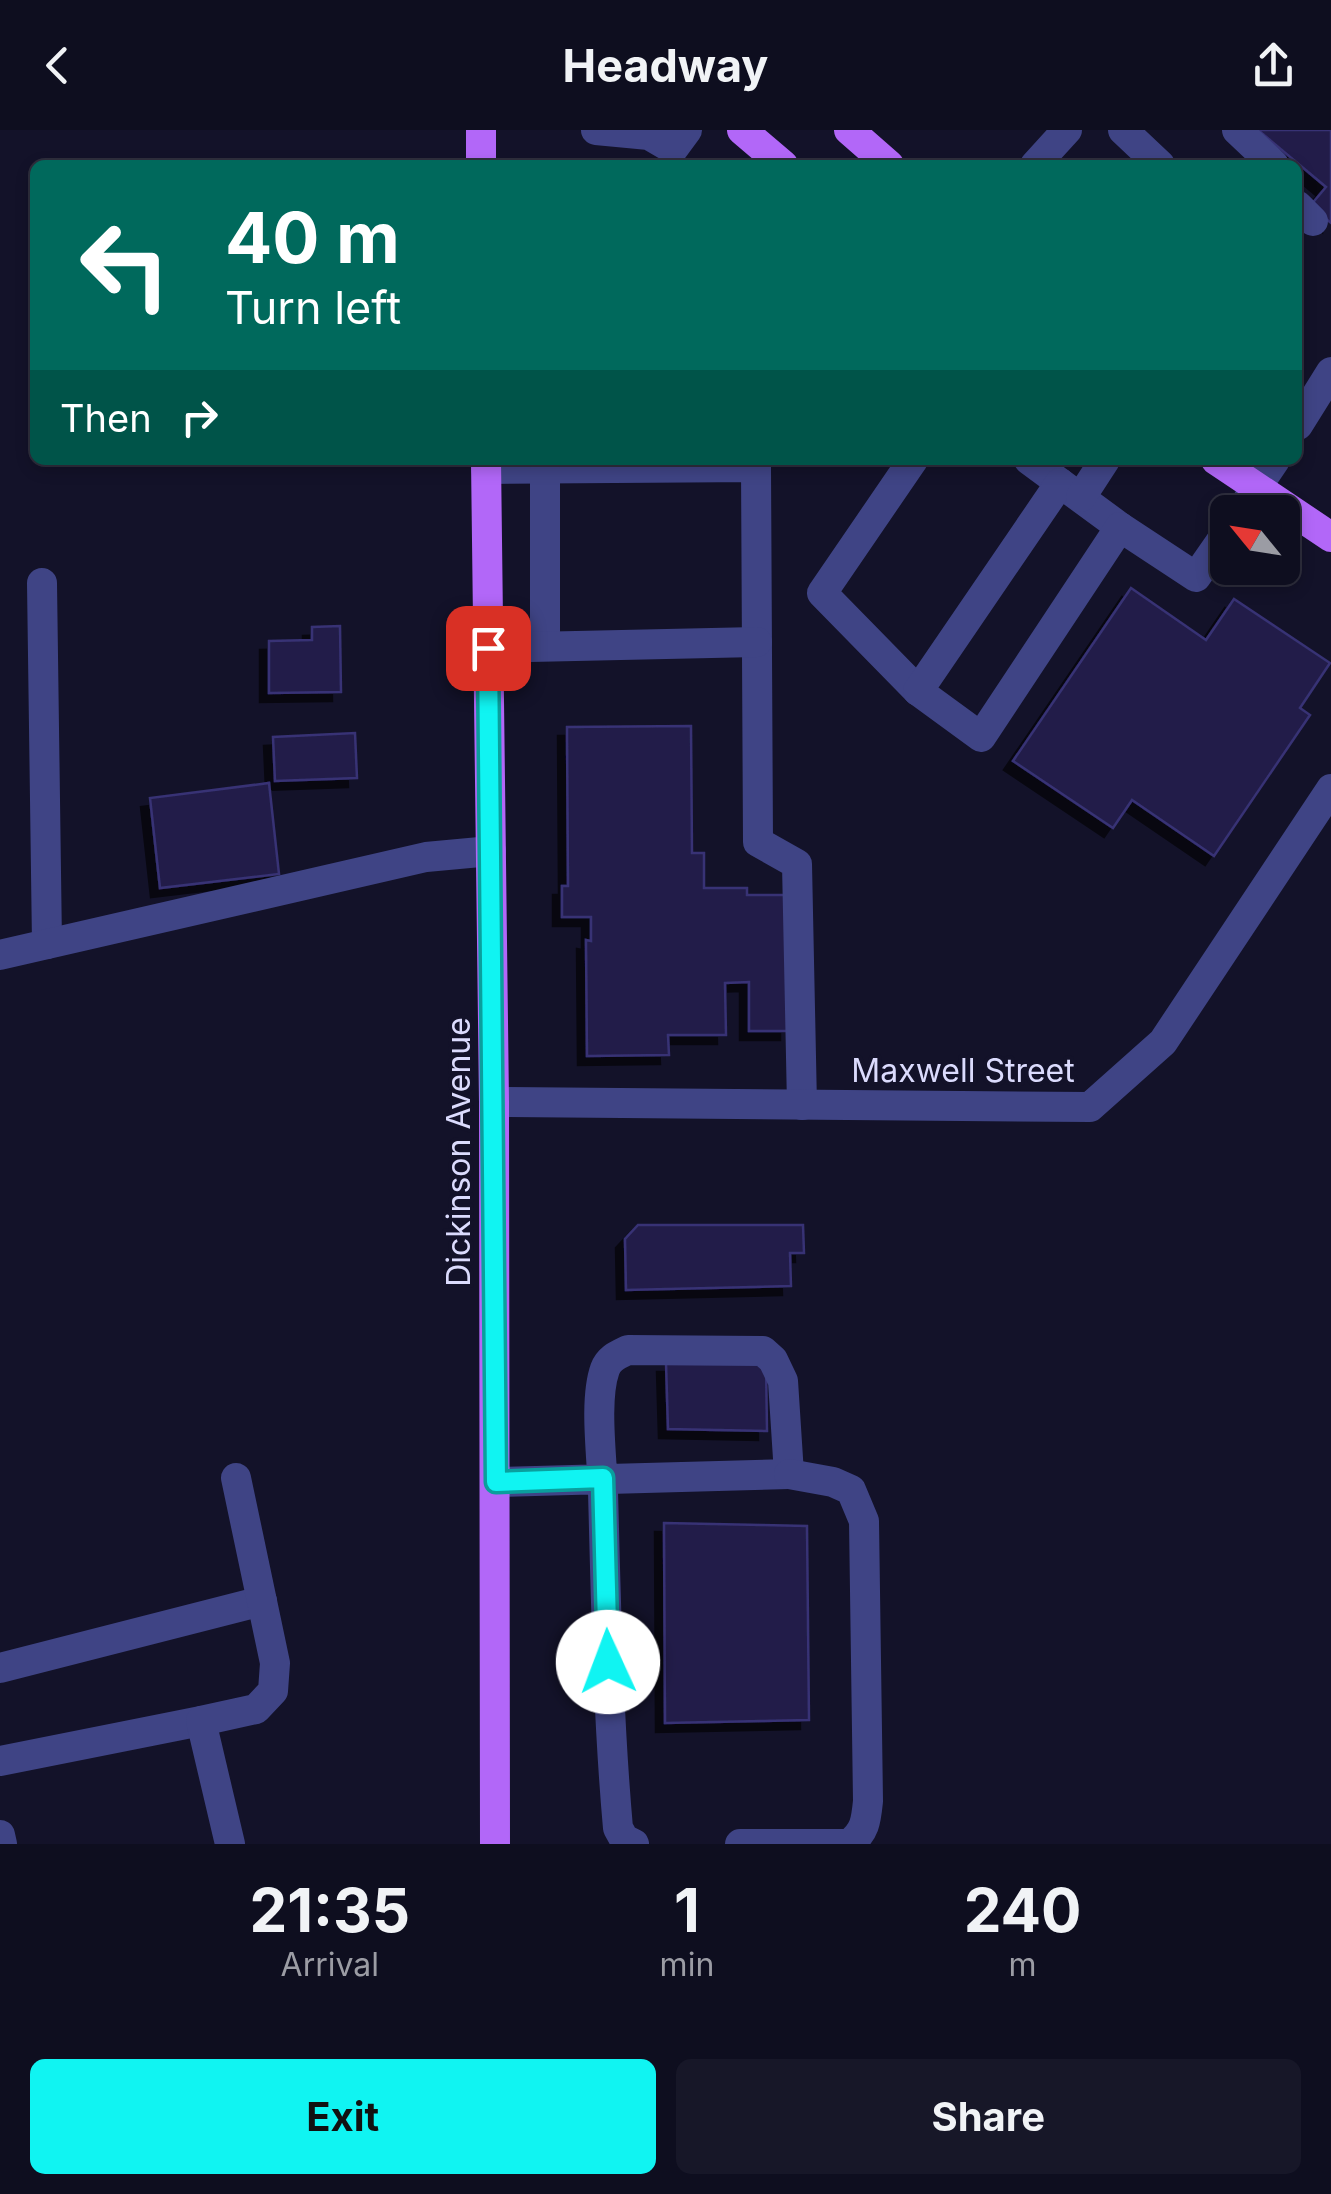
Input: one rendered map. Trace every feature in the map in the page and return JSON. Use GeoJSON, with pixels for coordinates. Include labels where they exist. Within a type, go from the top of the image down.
{"type":"FeatureCollection","features":[{"type":"Feature","properties":{"kind":"main road"},"geometry":{"type":"LineString","coordinates":[[481,130],[482,160]]}},
{"type":"Feature","properties":{"kind":"main road"},"geometry":{"type":"LineString","coordinates":[[742,130],[777,160]]}},
{"type":"Feature","properties":{"kind":"main road"},"geometry":{"type":"LineString","coordinates":[[856,134],[885,160]]}},
{"type":"Feature","properties":{"kind":"main road","name":"Dickinson Avenue"},"geometry":{"type":"LineString","coordinates":[[486,465],[494,1102],[495,1844]]}},
{"type":"Feature","properties":{"kind":"main road"},"geometry":{"type":"LineString","coordinates":[[1224,465],[1331,537]]}},
{"type":"Feature","properties":{"kind":"street"},"geometry":{"type":"LineString","coordinates":[[596,130],[649,135],[685,148]]}},
{"type":"Feature","properties":{"kind":"street"},"geometry":{"type":"LineString","coordinates":[[1040,160],[1067,130]]}},
{"type":"Feature","properties":{"kind":"street"},"geometry":{"type":"LineString","coordinates":[[1123,130],[1155,160]]}},
{"type":"Feature","properties":{"kind":"street"},"geometry":{"type":"LineString","coordinates":[[1237,130],[1268,160]]}},
{"type":"Feature","properties":{"kind":"street"},"geometry":{"type":"LineString","coordinates":[[1302,419],[1331,372]]}},
{"type":"Feature","properties":{"kind":"street"},"geometry":{"type":"LineString","coordinates":[[501,465],[756,466],[758,842],[797,864],[802,1105]]}},
{"type":"Feature","properties":{"kind":"street"},"geometry":{"type":"LineString","coordinates":[[910,465],[822,593],[918,690],[982,737],[1120,527]]}},
{"type":"Feature","properties":{"kind":"street"},"geometry":{"type":"LineString","coordinates":[[1036,465],[1120,527],[1196,576],[1210,556]]}},
{"type":"Feature","properties":{"kind":"street"},"geometry":{"type":"LineString","coordinates":[[918,690],[1070,490],[1100,465]]}},
{"type":"Feature","properties":{"kind":"street"},"geometry":{"type":"LineString","coordinates":[[1252,495],[1272,465]]}},
{"type":"Feature","properties":{"kind":"street"},"geometry":{"type":"LineString","coordinates":[[544,645],[545,468]]}},
{"type":"Feature","properties":{"kind":"street"},"geometry":{"type":"LineString","coordinates":[[42,583],[47,944]]}},
{"type":"Feature","properties":{"kind":"street"},"geometry":{"type":"LineString","coordinates":[[488,648],[757,642]]}},
{"type":"Feature","properties":{"kind":"street","name":"Maxwell Street"},"geometry":{"type":"LineString","coordinates":[[494,1102],[1090,1107],[1163,1042],[1331,789]]}},
{"type":"Feature","properties":{"kind":"street"},"geometry":{"type":"LineString","coordinates":[[0,955],[426,857],[491,851]]}},
{"type":"Feature","properties":{"kind":"street"},"geometry":{"type":"LineString","coordinates":[[634,1844],[624,1839],[618,1828],[610,1736],[601,1392],[606,1366],[614,1356],[628,1350],[764,1351],[784,1380],[789,1474]]}},
{"type":"Feature","properties":{"kind":"street"},"geometry":{"type":"LineString","coordinates":[[496,1482],[789,1474],[833,1482],[851,1490],[864,1521],[866,1826],[849,1844],[740,1844]]}},
{"type":"Feature","properties":{"kind":"street"},"geometry":{"type":"LineString","coordinates":[[0,1761],[256,1709],[273,1691],[275,1663],[236,1478]]}},
{"type":"Feature","properties":{"kind":"street"},"geometry":{"type":"LineString","coordinates":[[0,1668],[262,1601]]}},
{"type":"Feature","properties":{"kind":"street"},"geometry":{"type":"LineString","coordinates":[[201,1721],[230,1844]]}},
{"type":"Feature","properties":{"kind":"street"},"geometry":{"type":"LineString","coordinates":[[0,1836],[2,1844]]}},
{"type":"Feature","properties":{"kind":"building"},"geometry":{"type":"Polygon","coordinates":[[[1258,130],[1331,130],[1331,223],[1310,206],[1326,187],[1302,167],[1302,160],[1294,160],[1258,130]]]}},
{"type":"Feature","properties":{"kind":"building"},"geometry":{"type":"Polygon","coordinates":[[[1131,588],[1206,640],[1234,599],[1330,663],[1300,708],[1310,715],[1214,856],[1132,800],[1113,828],[1013,761],[1131,588]]]}},
{"type":"Feature","properties":{"kind":"building"},"geometry":{"type":"Polygon","coordinates":[[[340,626],[341,692],[269,693],[269,641],[312,640],[312,627],[340,626]]]}},
{"type":"Feature","properties":{"kind":"building"},"geometry":{"type":"Polygon","coordinates":[[[691,726],[692,853],[704,853],[704,888],[747,888],[747,895],[789,895],[789,1031],[749,1031],[749,982],[725,983],[726,1035],[668,1035],[669,1055],[587,1056],[586,940],[591,941],[591,917],[562,917],[562,886],[568,886],[567,727],[691,726]]]}},
{"type":"Feature","properties":{"kind":"building"},"geometry":{"type":"Polygon","coordinates":[[[355,733],[357,778],[275,781],[273,737],[355,733]]]}},
{"type":"Feature","properties":{"kind":"building"},"geometry":{"type":"Polygon","coordinates":[[[269,783],[279,874],[160,888],[150,798],[269,783]]]}},
{"type":"Feature","properties":{"kind":"building"},"geometry":{"type":"Polygon","coordinates":[[[638,1225],[803,1225],[804,1253],[790,1253],[791,1286],[626,1290],[625,1239],[638,1225]]]}},
{"type":"Feature","properties":{"kind":"building"},"geometry":{"type":"Polygon","coordinates":[[[666,1363],[766,1364],[767,1431],[668,1429],[666,1363]]]}},
{"type":"Feature","properties":{"kind":"building"},"geometry":{"type":"Polygon","coordinates":[[[664,1523],[807,1526],[809,1720],[665,1723],[664,1523]]]}},
{"type":"Feature","properties":{"kind":"route"},"geometry":{"type":"LineString","coordinates":[[488,648],[496,1482],[603,1478],[608,1662]]}}]}
